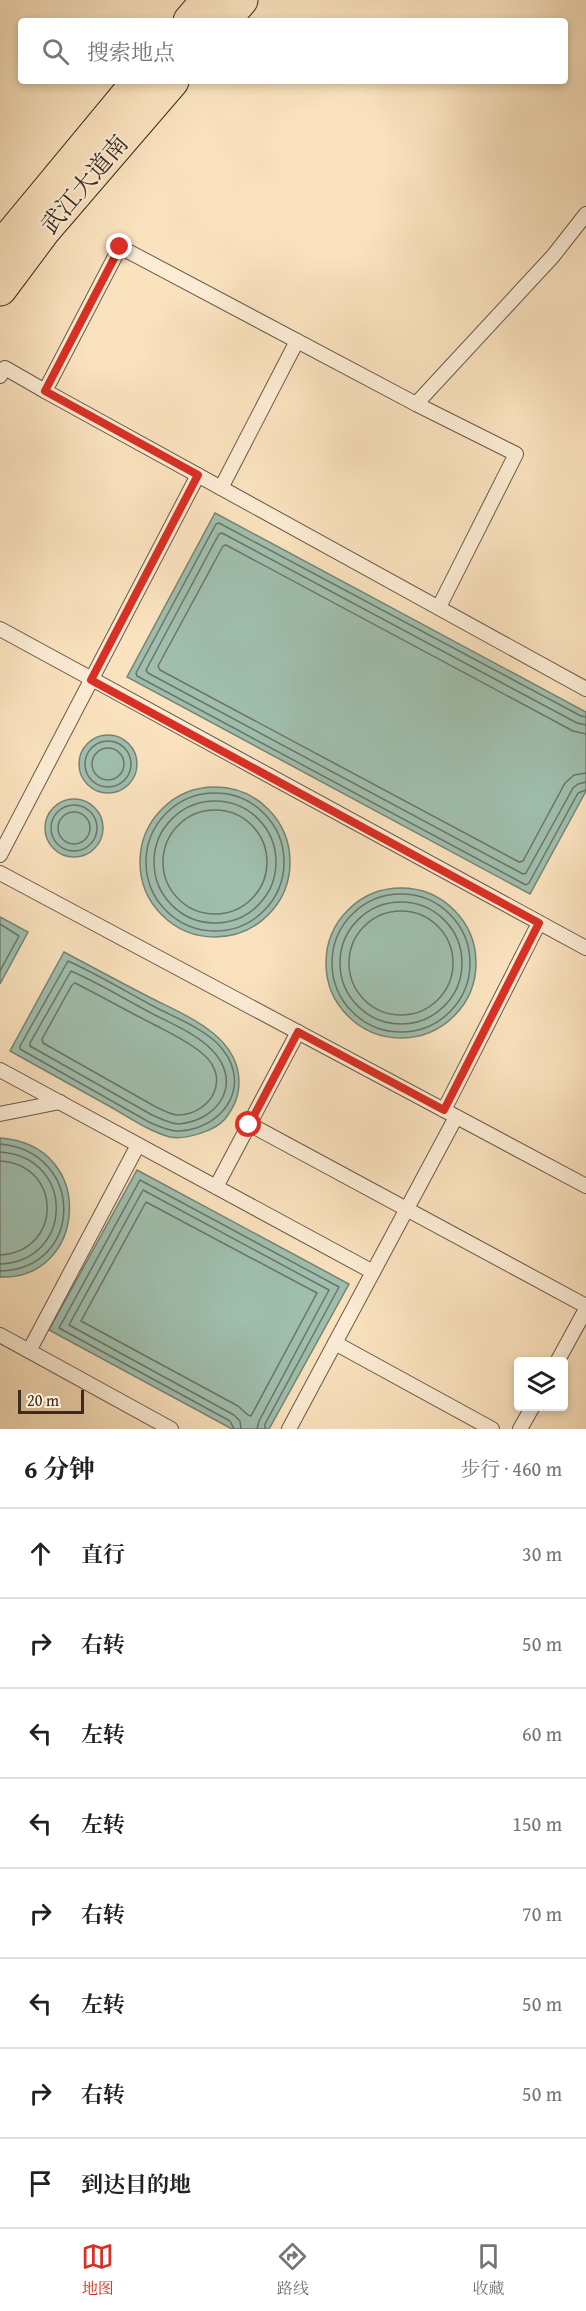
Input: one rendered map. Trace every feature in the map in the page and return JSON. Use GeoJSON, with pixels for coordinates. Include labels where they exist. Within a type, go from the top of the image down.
{"type":"FeatureCollection","features":[{"type":"Feature","properties":{"kind":"main road"},"geometry":{"type":"LineString","coordinates":[[193,18],[208,0]]}},
{"type":"Feature","properties":{"kind":"main road"},"geometry":{"type":"LineString","coordinates":[[227,18],[242,0]]}},
{"type":"Feature","properties":{"kind":"main road","name":"武江大道南"},"geometry":{"type":"LineString","coordinates":[[0,249],[137,84]]}},
{"type":"Feature","properties":{"kind":"main road","name":"武江大道南"},"geometry":{"type":"LineString","coordinates":[[0,289],[44,230],[169,84]]}},
{"type":"Feature","properties":{"kind":"lane"},"geometry":{"type":"LineString","coordinates":[[416,404],[553,256],[586,214]]}},
{"type":"Feature","properties":{"kind":"lane"},"geometry":{"type":"LineString","coordinates":[[45,391],[120,247],[416,404],[516,454],[439,607]]}},
{"type":"Feature","properties":{"kind":"lane"},"geometry":{"type":"LineString","coordinates":[[221,488],[297,341]]}},
{"type":"Feature","properties":{"kind":"lane"},"geometry":{"type":"LineString","coordinates":[[0,376],[5,368],[586,689]]}},
{"type":"Feature","properties":{"kind":"lane"},"geometry":{"type":"LineString","coordinates":[[0,855],[198,475]]}},
{"type":"Feature","properties":{"kind":"lane"},"geometry":{"type":"LineString","coordinates":[[0,628],[91,680],[586,948]]}},
{"type":"Feature","properties":{"kind":"lane"},"geometry":{"type":"LineString","coordinates":[[0,873],[586,1186]]}},
{"type":"Feature","properties":{"kind":"lane"},"geometry":{"type":"LineString","coordinates":[[289,1429],[406,1209],[539,923]]}},
{"type":"Feature","properties":{"kind":"lane"},"geometry":{"type":"LineString","coordinates":[[216,1187],[298,1032]]}},
{"type":"Feature","properties":{"kind":"lane"},"geometry":{"type":"LineString","coordinates":[[0,1070],[373,1272]]}},
{"type":"Feature","properties":{"kind":"lane"},"geometry":{"type":"LineString","coordinates":[[0,1114],[60,1102]]}},
{"type":"Feature","properties":{"kind":"lane"},"geometry":{"type":"LineString","coordinates":[[249,1125],[586,1308],[560,1357]]}},
{"type":"Feature","properties":{"kind":"lane"},"geometry":{"type":"LineString","coordinates":[[29,1351],[138,1145]]}},
{"type":"Feature","properties":{"kind":"lane"},"geometry":{"type":"LineString","coordinates":[[0,1335],[171,1429]]}},
{"type":"Feature","properties":{"kind":"lane"},"geometry":{"type":"LineString","coordinates":[[335,1342],[492,1429]]}},
{"type":"Feature","properties":{"kind":"lane"},"geometry":{"type":"LineString","coordinates":[[520,1429],[531,1411]]}},
{"type":"Feature","properties":{"kind":"water"},"geometry":{"type":"Polygon","coordinates":[[[215,513],[586,712],[586,791],[530,894],[127,677],[215,513]]]}},
{"type":"Feature","properties":{"kind":"water"},"geometry":{"type":"Polygon","coordinates":[[[102,735],[114,735],[129,743],[137,758],[137,770],[129,785],[114,793],[102,793],[87,785],[79,770],[79,758],[87,743],[102,735]]]}},
{"type":"Feature","properties":{"kind":"water"},"geometry":{"type":"Polygon","coordinates":[[[215,787],[244,793],[268,809],[284,833],[290,862],[284,891],[268,915],[244,931],[215,937],[186,931],[162,915],[146,891],[140,862],[146,833],[162,809],[186,793],[215,787]]]}},
{"type":"Feature","properties":{"kind":"water"},"geometry":{"type":"Polygon","coordinates":[[[68,799],[80,799],[95,807],[103,822],[103,834],[95,849],[80,857],[68,857],[53,849],[45,834],[45,822],[53,807],[68,799]]]}},
{"type":"Feature","properties":{"kind":"water"},"geometry":{"type":"Polygon","coordinates":[[[401,888],[416,889],[430,894],[454,910],[470,934],[475,948],[475,978],[470,992],[454,1016],[430,1032],[416,1037],[401,1038],[386,1037],[372,1032],[348,1016],[332,992],[327,978],[326,963],[327,948],[332,934],[348,910],[372,894],[386,889],[401,888]]]}},
{"type":"Feature","properties":{"kind":"water"},"geometry":{"type":"Polygon","coordinates":[[[0,917],[28,932],[0,984],[0,917]]]}},
{"type":"Feature","properties":{"kind":"water"},"geometry":{"type":"Polygon","coordinates":[[[64,952],[193,1019],[220,1039],[230,1051],[237,1066],[239,1082],[235,1102],[225,1119],[207,1131],[191,1136],[170,1137],[139,1123],[10,1051],[64,952]]]}},
{"type":"Feature","properties":{"kind":"water"},"geometry":{"type":"Polygon","coordinates":[[[0,1138],[32,1146],[54,1163],[66,1186],[69,1212],[64,1237],[50,1258],[29,1272],[0,1277],[0,1138]]]}},
{"type":"Feature","properties":{"kind":"water"},"geometry":{"type":"Polygon","coordinates":[[[137,1170],[349,1284],[269,1429],[232,1429],[49,1330],[137,1170]]]}},
{"type":"Feature","properties":{"kind":"route"},"geometry":{"type":"LineString","coordinates":[[120,247],[45,391],[198,475],[91,680],[539,923],[444,1110],[298,1032],[249,1125]]}}]}
